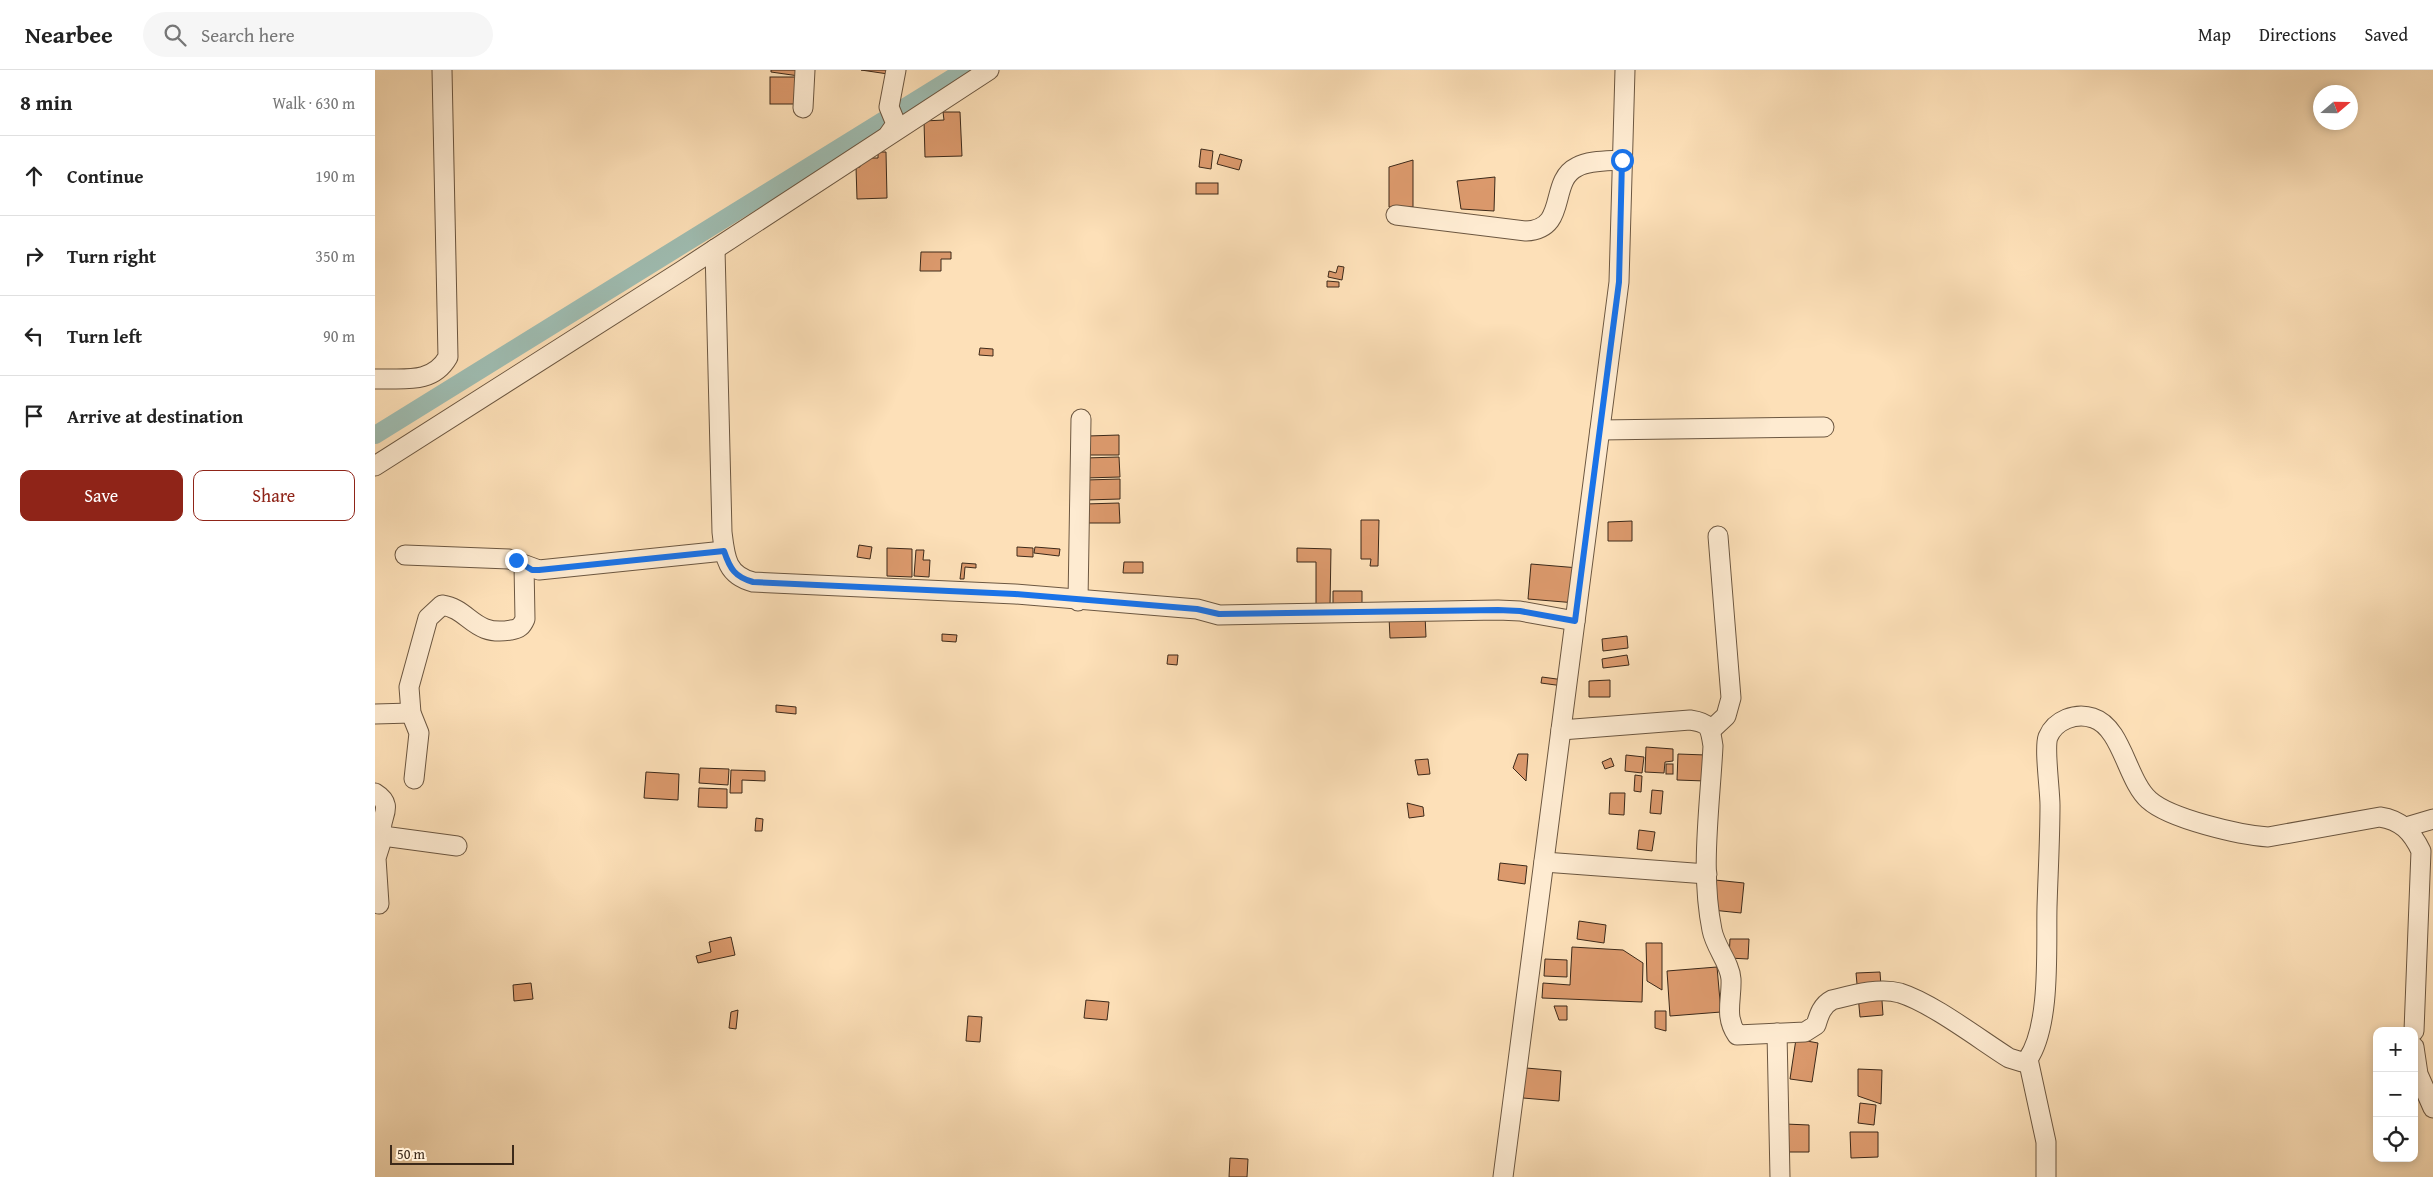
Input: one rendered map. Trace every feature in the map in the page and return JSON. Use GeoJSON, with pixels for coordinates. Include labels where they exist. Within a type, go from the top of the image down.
{"type":"FeatureCollection","features":[{"type":"Feature","properties":{"kind":"street"},"geometry":{"type":"LineString","coordinates":[[375,379],[431,376],[442,368],[448,357],[442,70]]}},
{"type":"Feature","properties":{"kind":"street"},"geometry":{"type":"LineString","coordinates":[[803,108],[805,70]]}},
{"type":"Feature","properties":{"kind":"street"},"geometry":{"type":"LineString","coordinates":[[891,122],[896,70]]}},
{"type":"Feature","properties":{"kind":"street"},"geometry":{"type":"LineString","coordinates":[[375,466],[715,250],[891,122],[989,70]]}},
{"type":"Feature","properties":{"kind":"street"},"geometry":{"type":"LineString","coordinates":[[1503,1177],[1619,282],[1625,70]]}},
{"type":"Feature","properties":{"kind":"street"},"geometry":{"type":"LineString","coordinates":[[1396,215],[1526,231],[1538,230],[1548,224],[1568,174],[1576,167],[1622,160]]}},
{"type":"Feature","properties":{"kind":"street"},"geometry":{"type":"LineString","coordinates":[[715,250],[724,551],[733,573],[740,579],[753,582],[1015,594],[1078,601],[1197,609],[1219,614],[1498,610],[1520,611],[1575,621]]}},
{"type":"Feature","properties":{"kind":"street"},"geometry":{"type":"LineString","coordinates":[[1078,601],[1081,419]]}},
{"type":"Feature","properties":{"kind":"street"},"geometry":{"type":"LineString","coordinates":[[1600,430],[1824,427]]}},
{"type":"Feature","properties":{"kind":"street"},"geometry":{"type":"LineString","coordinates":[[1711,730],[1726,716],[1731,698],[1718,536]]}},
{"type":"Feature","properties":{"kind":"street"},"geometry":{"type":"LineString","coordinates":[[405,554],[509,559],[539,570],[724,551]]}},
{"type":"Feature","properties":{"kind":"street"},"geometry":{"type":"LineString","coordinates":[[414,779],[419,733],[411,713],[409,687],[428,618],[442,605],[450,606],[474,624],[489,631],[500,632],[516,629],[523,625],[525,618],[524,565]]}},
{"type":"Feature","properties":{"kind":"street"},"geometry":{"type":"LineString","coordinates":[[375,714],[411,713]]}},
{"type":"Feature","properties":{"kind":"street"},"geometry":{"type":"LineString","coordinates":[[1561,730],[1690,720],[1703,722],[1711,730],[1713,746],[1707,874],[1712,930],[1731,978],[1729,1002],[1731,1026],[1737,1035],[1805,1032],[1816,1025],[1826,1003],[1832,1000],[1871,992],[1899,992],[1920,1001],[2009,1058],[2021,1062],[2028,1059],[2039,1038],[2044,999],[2049,805],[2047,738],[2055,726],[2065,719],[2093,718],[2103,723],[2114,737],[2139,788],[2149,800],[2177,815],[2251,836],[2268,837],[2379,817],[2393,819],[2406,827],[2421,852],[2414,1027]]}},
{"type":"Feature","properties":{"kind":"street"},"geometry":{"type":"LineString","coordinates":[[375,793],[385,804],[386,811],[379,828],[376,858],[379,904]]}},
{"type":"Feature","properties":{"kind":"street"},"geometry":{"type":"LineString","coordinates":[[2406,827],[2433,819]]}},
{"type":"Feature","properties":{"kind":"street"},"geometry":{"type":"LineString","coordinates":[[379,828],[457,846]]}},
{"type":"Feature","properties":{"kind":"street"},"geometry":{"type":"LineString","coordinates":[[1544,862],[1707,874]]}},
{"type":"Feature","properties":{"kind":"street"},"geometry":{"type":"LineString","coordinates":[[1777,1033],[1780,1177]]}},
{"type":"Feature","properties":{"kind":"street"},"geometry":{"type":"LineString","coordinates":[[2028,1059],[2046,1142],[2046,1177]]}},
{"type":"Feature","properties":{"kind":"street"},"geometry":{"type":"LineString","coordinates":[[2418,1072],[2433,1108]]}},
{"type":"Feature","properties":{"kind":"building"},"geometry":{"type":"Polygon","coordinates":[[[771,70],[800,70],[799,76],[771,72],[771,70]]]}},
{"type":"Feature","properties":{"kind":"building"},"geometry":{"type":"Polygon","coordinates":[[[861,70],[889,70],[888,74],[861,70]]]}},
{"type":"Feature","properties":{"kind":"building"},"geometry":{"type":"Polygon","coordinates":[[[770,77],[799,77],[799,104],[770,104],[770,77]]]}},
{"type":"Feature","properties":{"kind":"building"},"geometry":{"type":"Polygon","coordinates":[[[943,112],[960,112],[962,156],[925,157],[924,121],[944,120],[943,112]]]}},
{"type":"Feature","properties":{"kind":"building"},"geometry":{"type":"Polygon","coordinates":[[[1201,149],[1213,151],[1211,169],[1199,167],[1201,149]]]}},
{"type":"Feature","properties":{"kind":"building"},"geometry":{"type":"Polygon","coordinates":[[[878,152],[886,152],[887,198],[857,199],[856,167],[860,167],[860,158],[878,158],[878,152]]]}},
{"type":"Feature","properties":{"kind":"building"},"geometry":{"type":"Polygon","coordinates":[[[1220,154],[1242,160],[1239,170],[1217,164],[1220,154]]]}},
{"type":"Feature","properties":{"kind":"building"},"geometry":{"type":"Polygon","coordinates":[[[1413,160],[1413,207],[1389,207],[1389,167],[1413,160]]]}},
{"type":"Feature","properties":{"kind":"building"},"geometry":{"type":"Polygon","coordinates":[[[1495,177],[1494,211],[1461,209],[1457,181],[1495,177]]]}},
{"type":"Feature","properties":{"kind":"building"},"geometry":{"type":"Polygon","coordinates":[[[1196,183],[1218,183],[1218,194],[1196,194],[1196,183]]]}},
{"type":"Feature","properties":{"kind":"building"},"geometry":{"type":"Polygon","coordinates":[[[921,252],[951,252],[951,259],[941,259],[941,271],[920,271],[921,252]]]}},
{"type":"Feature","properties":{"kind":"building"},"geometry":{"type":"Polygon","coordinates":[[[1338,266],[1344,267],[1342,280],[1328,277],[1329,271],[1336,273],[1338,266]]]}},
{"type":"Feature","properties":{"kind":"building"},"geometry":{"type":"Polygon","coordinates":[[[1327,281],[1339,282],[1339,287],[1327,287],[1327,281]]]}},
{"type":"Feature","properties":{"kind":"building"},"geometry":{"type":"Polygon","coordinates":[[[980,348],[993,349],[993,356],[979,355],[980,348]]]}},
{"type":"Feature","properties":{"kind":"building"},"geometry":{"type":"Polygon","coordinates":[[[1119,435],[1119,455],[1088,455],[1088,436],[1119,435]]]}},
{"type":"Feature","properties":{"kind":"building"},"geometry":{"type":"Polygon","coordinates":[[[1119,457],[1120,477],[1085,478],[1085,458],[1119,457]]]}},
{"type":"Feature","properties":{"kind":"building"},"geometry":{"type":"Polygon","coordinates":[[[1120,479],[1120,499],[1086,500],[1086,480],[1120,479]]]}},
{"type":"Feature","properties":{"kind":"building"},"geometry":{"type":"Polygon","coordinates":[[[1119,503],[1120,523],[1085,523],[1085,504],[1119,503]]]}},
{"type":"Feature","properties":{"kind":"building"},"geometry":{"type":"Polygon","coordinates":[[[1361,520],[1379,520],[1378,566],[1370,566],[1371,559],[1361,559],[1361,520]]]}},
{"type":"Feature","properties":{"kind":"building"},"geometry":{"type":"Polygon","coordinates":[[[1632,521],[1632,541],[1608,541],[1608,522],[1632,521]]]}},
{"type":"Feature","properties":{"kind":"building"},"geometry":{"type":"Polygon","coordinates":[[[859,545],[872,547],[870,559],[857,557],[859,545]]]}},
{"type":"Feature","properties":{"kind":"building"},"geometry":{"type":"Polygon","coordinates":[[[1017,547],[1033,548],[1033,557],[1017,556],[1017,547]]]}},
{"type":"Feature","properties":{"kind":"building"},"geometry":{"type":"Polygon","coordinates":[[[1035,547],[1060,549],[1059,556],[1034,553],[1035,547]]]}},
{"type":"Feature","properties":{"kind":"building"},"geometry":{"type":"Polygon","coordinates":[[[887,548],[912,549],[912,577],[887,576],[887,548]]]}},
{"type":"Feature","properties":{"kind":"building"},"geometry":{"type":"Polygon","coordinates":[[[1297,548],[1331,549],[1330,606],[1316,606],[1316,562],[1297,562],[1297,548]]]}},
{"type":"Feature","properties":{"kind":"building"},"geometry":{"type":"Polygon","coordinates":[[[916,550],[924,550],[923,560],[930,560],[929,577],[914,576],[916,550]]]}},
{"type":"Feature","properties":{"kind":"building"},"geometry":{"type":"Polygon","coordinates":[[[1124,562],[1143,562],[1143,573],[1123,573],[1124,562]]]}},
{"type":"Feature","properties":{"kind":"building"},"geometry":{"type":"Polygon","coordinates":[[[962,563],[976,564],[976,568],[965,567],[964,579],[960,579],[962,563]]]}},
{"type":"Feature","properties":{"kind":"building"},"geometry":{"type":"Polygon","coordinates":[[[1531,564],[1579,568],[1576,603],[1528,599],[1531,564]]]}},
{"type":"Feature","properties":{"kind":"building"},"geometry":{"type":"Polygon","coordinates":[[[1333,591],[1362,591],[1362,606],[1333,607],[1333,591]]]}},
{"type":"Feature","properties":{"kind":"building"},"geometry":{"type":"Polygon","coordinates":[[[1425,615],[1426,637],[1390,638],[1389,617],[1425,615]]]}},
{"type":"Feature","properties":{"kind":"building"},"geometry":{"type":"Polygon","coordinates":[[[942,634],[957,635],[956,642],[942,641],[942,634]]]}},
{"type":"Feature","properties":{"kind":"building"},"geometry":{"type":"Polygon","coordinates":[[[1627,636],[1628,648],[1603,651],[1602,639],[1627,636]]]}},
{"type":"Feature","properties":{"kind":"building"},"geometry":{"type":"Polygon","coordinates":[[[1168,655],[1178,655],[1177,665],[1167,664],[1168,655]]]}},
{"type":"Feature","properties":{"kind":"building"},"geometry":{"type":"Polygon","coordinates":[[[1627,655],[1629,665],[1603,668],[1602,659],[1627,655]]]}},
{"type":"Feature","properties":{"kind":"building"},"geometry":{"type":"Polygon","coordinates":[[[1542,677],[1564,680],[1563,686],[1541,683],[1542,677]]]}},
{"type":"Feature","properties":{"kind":"building"},"geometry":{"type":"Polygon","coordinates":[[[1610,680],[1610,697],[1589,697],[1589,681],[1610,680]]]}},
{"type":"Feature","properties":{"kind":"building"},"geometry":{"type":"Polygon","coordinates":[[[776,705],[796,707],[796,714],[776,712],[776,705]]]}},
{"type":"Feature","properties":{"kind":"building"},"geometry":{"type":"Polygon","coordinates":[[[1646,747],[1673,749],[1673,761],[1665,762],[1664,773],[1645,772],[1646,747]]]}},
{"type":"Feature","properties":{"kind":"building"},"geometry":{"type":"Polygon","coordinates":[[[1518,754],[1528,754],[1526,781],[1513,768],[1518,754]]]}},
{"type":"Feature","properties":{"kind":"building"},"geometry":{"type":"Polygon","coordinates":[[[1678,754],[1706,755],[1705,781],[1677,780],[1678,754]]]}},
{"type":"Feature","properties":{"kind":"building"},"geometry":{"type":"Polygon","coordinates":[[[1626,755],[1644,757],[1642,773],[1625,771],[1626,755]]]}},
{"type":"Feature","properties":{"kind":"building"},"geometry":{"type":"Polygon","coordinates":[[[1611,758],[1614,766],[1605,769],[1602,762],[1611,758]]]}},
{"type":"Feature","properties":{"kind":"building"},"geometry":{"type":"Polygon","coordinates":[[[1428,759],[1430,774],[1418,775],[1415,760],[1428,759]]]}},
{"type":"Feature","properties":{"kind":"building"},"geometry":{"type":"Polygon","coordinates":[[[1666,764],[1673,764],[1673,774],[1666,774],[1666,764]]]}},
{"type":"Feature","properties":{"kind":"building"},"geometry":{"type":"Polygon","coordinates":[[[700,768],[729,769],[728,785],[699,783],[700,768]]]}},
{"type":"Feature","properties":{"kind":"building"},"geometry":{"type":"Polygon","coordinates":[[[731,770],[765,771],[765,781],[742,780],[742,793],[730,793],[731,770]]]}},
{"type":"Feature","properties":{"kind":"building"},"geometry":{"type":"Polygon","coordinates":[[[646,772],[679,774],[678,800],[644,798],[646,772]]]}},
{"type":"Feature","properties":{"kind":"building"},"geometry":{"type":"Polygon","coordinates":[[[1635,775],[1642,776],[1641,792],[1634,791],[1635,775]]]}},
{"type":"Feature","properties":{"kind":"building"},"geometry":{"type":"Polygon","coordinates":[[[699,788],[727,789],[727,808],[698,807],[699,788]]]}},
{"type":"Feature","properties":{"kind":"building"},"geometry":{"type":"Polygon","coordinates":[[[1652,790],[1663,791],[1661,814],[1650,813],[1652,790]]]}},
{"type":"Feature","properties":{"kind":"building"},"geometry":{"type":"Polygon","coordinates":[[[1610,793],[1625,793],[1624,815],[1609,814],[1610,793]]]}},
{"type":"Feature","properties":{"kind":"building"},"geometry":{"type":"Polygon","coordinates":[[[1407,803],[1423,807],[1424,816],[1409,818],[1407,803]]]}},
{"type":"Feature","properties":{"kind":"building"},"geometry":{"type":"Polygon","coordinates":[[[756,818],[763,819],[762,831],[755,831],[756,818]]]}},
{"type":"Feature","properties":{"kind":"building"},"geometry":{"type":"Polygon","coordinates":[[[1639,830],[1655,832],[1652,851],[1637,849],[1639,830]]]}},
{"type":"Feature","properties":{"kind":"building"},"geometry":{"type":"Polygon","coordinates":[[[1500,863],[1527,866],[1525,884],[1498,880],[1500,863]]]}},
{"type":"Feature","properties":{"kind":"building"},"geometry":{"type":"Polygon","coordinates":[[[1715,880],[1744,883],[1741,913],[1712,910],[1715,880]]]}},
{"type":"Feature","properties":{"kind":"building"},"geometry":{"type":"Polygon","coordinates":[[[1579,921],[1606,925],[1604,943],[1577,939],[1579,921]]]}},
{"type":"Feature","properties":{"kind":"building"},"geometry":{"type":"Polygon","coordinates":[[[731,937],[735,955],[698,963],[696,956],[711,952],[709,942],[731,937]]]}},
{"type":"Feature","properties":{"kind":"building"},"geometry":{"type":"Polygon","coordinates":[[[1730,939],[1749,939],[1748,959],[1729,958],[1730,939]]]}},
{"type":"Feature","properties":{"kind":"building"},"geometry":{"type":"Polygon","coordinates":[[[1646,943],[1662,943],[1662,990],[1647,981],[1646,943]]]}},
{"type":"Feature","properties":{"kind":"building"},"geometry":{"type":"Polygon","coordinates":[[[1572,947],[1623,950],[1643,963],[1642,1002],[1542,998],[1543,983],[1570,985],[1572,947]]]}},
{"type":"Feature","properties":{"kind":"building"},"geometry":{"type":"Polygon","coordinates":[[[1545,959],[1567,960],[1567,977],[1544,976],[1545,959]]]}},
{"type":"Feature","properties":{"kind":"building"},"geometry":{"type":"Polygon","coordinates":[[[1717,967],[1721,1012],[1670,1016],[1667,971],[1717,967]]]}},
{"type":"Feature","properties":{"kind":"building"},"geometry":{"type":"Polygon","coordinates":[[[1880,972],[1883,1015],[1860,1017],[1856,973],[1880,972]]]}},
{"type":"Feature","properties":{"kind":"building"},"geometry":{"type":"Polygon","coordinates":[[[531,983],[533,999],[514,1001],[513,985],[531,983]]]}},
{"type":"Feature","properties":{"kind":"building"},"geometry":{"type":"Polygon","coordinates":[[[1086,1000],[1109,1002],[1107,1020],[1084,1018],[1086,1000]]]}},
{"type":"Feature","properties":{"kind":"building"},"geometry":{"type":"Polygon","coordinates":[[[1554,1006],[1567,1006],[1567,1020],[1559,1020],[1554,1006]]]}},
{"type":"Feature","properties":{"kind":"building"},"geometry":{"type":"Polygon","coordinates":[[[738,1010],[736,1029],[729,1028],[731,1012],[738,1010]]]}},
{"type":"Feature","properties":{"kind":"building"},"geometry":{"type":"Polygon","coordinates":[[[1655,1011],[1666,1011],[1666,1031],[1655,1028],[1655,1011]]]}},
{"type":"Feature","properties":{"kind":"building"},"geometry":{"type":"Polygon","coordinates":[[[968,1016],[982,1017],[980,1042],[966,1041],[968,1016]]]}},
{"type":"Feature","properties":{"kind":"building"},"geometry":{"type":"Polygon","coordinates":[[[1796,1039],[1818,1043],[1812,1082],[1790,1079],[1796,1039]]]}},
{"type":"Feature","properties":{"kind":"building"},"geometry":{"type":"Polygon","coordinates":[[[1526,1068],[1561,1071],[1559,1101],[1523,1098],[1526,1068]]]}},
{"type":"Feature","properties":{"kind":"building"},"geometry":{"type":"Polygon","coordinates":[[[1858,1069],[1882,1070],[1881,1104],[1858,1096],[1858,1069]]]}},
{"type":"Feature","properties":{"kind":"building"},"geometry":{"type":"Polygon","coordinates":[[[1860,1103],[1876,1105],[1874,1125],[1858,1123],[1860,1103]]]}},
{"type":"Feature","properties":{"kind":"building"},"geometry":{"type":"Polygon","coordinates":[[[1785,1124],[1809,1125],[1809,1152],[1784,1152],[1785,1124]]]}},
{"type":"Feature","properties":{"kind":"building"},"geometry":{"type":"Polygon","coordinates":[[[1850,1132],[1878,1132],[1878,1157],[1851,1158],[1850,1132]]]}},
{"type":"Feature","properties":{"kind":"building"},"geometry":{"type":"Polygon","coordinates":[[[1230,1158],[1248,1159],[1247,1177],[1229,1177],[1230,1158]]]}},
{"type":"Feature","properties":{"kind":"waterway"},"geometry":{"type":"LineString","coordinates":[[375,435],[965,70]]}},
{"type":"Feature","properties":{"kind":"route"},"geometry":{"type":"LineString","coordinates":[[516,560],[532,570],[539,570],[724,551],[733,573],[740,579],[753,582],[1015,594],[1185,610],[1197,609],[1219,614],[1254,615],[1498,610],[1543,614],[1575,621],[1619,282],[1622,160]]}}]}
